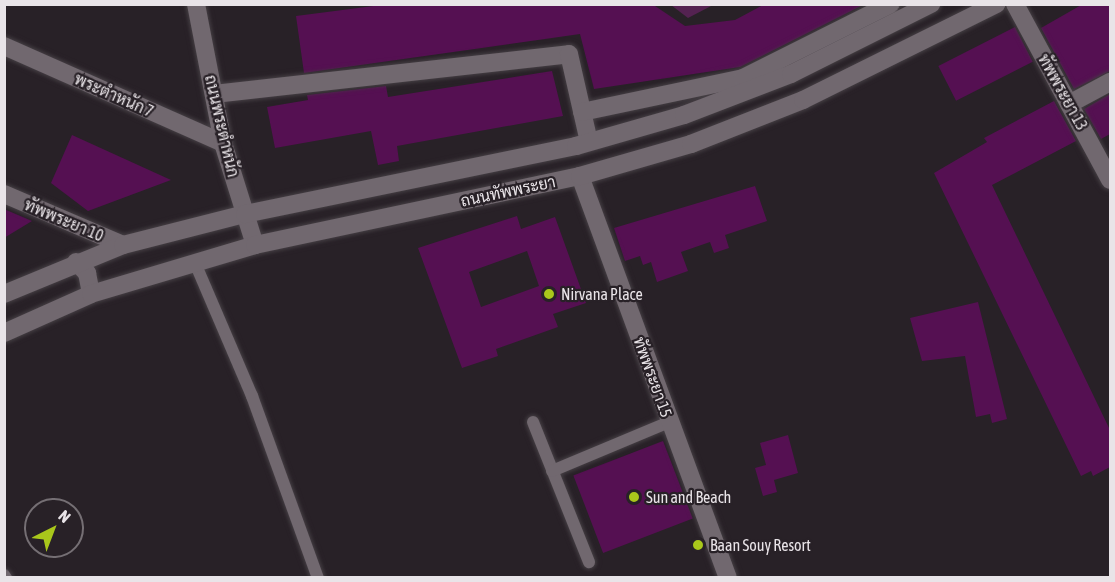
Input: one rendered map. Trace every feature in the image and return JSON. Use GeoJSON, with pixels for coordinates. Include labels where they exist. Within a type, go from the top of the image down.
{"type":"FeatureCollection","features":[{"type":"Feature","properties":{"kind":"street","name":"ถนนพระตำหนัก"},"geometry":{"type":"LineString","coordinates":[[196,4],[223,143],[255,245]]}},
{"type":"Feature","properties":{"kind":"street"},"geometry":{"type":"LineString","coordinates":[[582,112],[744,78],[891,4]]}},
{"type":"Feature","properties":{"kind":"street","name":"ถนนทัพพระยา"},"geometry":{"type":"LineString","coordinates":[[4,333],[91,294],[255,245],[580,176],[691,144],[803,100],[996,4]]}},
{"type":"Feature","properties":{"kind":"street","name":"ทัพพระยา 13"},"geometry":{"type":"LineString","coordinates":[[1015,4],[1108,172]]}},
{"type":"Feature","properties":{"kind":"street","name":"ถนนทัพพระยา"},"geometry":{"type":"LineString","coordinates":[[4,294],[76,262],[123,245],[245,214],[589,142],[684,115],[791,74],[926,6]]}},
{"type":"Feature","properties":{"kind":"street","name":"พระตำหนัก 7"},"geometry":{"type":"LineString","coordinates":[[4,46],[223,143]]}},
{"type":"Feature","properties":{"kind":"street"},"geometry":{"type":"LineString","coordinates":[[214,94],[569,54],[589,142]]}},
{"type":"Feature","properties":{"kind":"street"},"geometry":{"type":"LineString","coordinates":[[1069,104],[1110,82]]}},
{"type":"Feature","properties":{"kind":"street","name":"ทัพพระยา 15"},"geometry":{"type":"LineString","coordinates":[[580,176],[728,578]]}},
{"type":"Feature","properties":{"kind":"street","name":"ทัพพระยา 10"},"geometry":{"type":"LineString","coordinates":[[4,194],[123,245]]}},
{"type":"Feature","properties":{"kind":"street"},"geometry":{"type":"LineString","coordinates":[[76,262],[87,273],[91,294]]}},
{"type":"Feature","properties":{"kind":"lane"},"geometry":{"type":"LineString","coordinates":[[195,262],[252,396],[318,578]]}},
{"type":"Feature","properties":{"kind":"lane"},"geometry":{"type":"LineString","coordinates":[[533,422],[589,562]]}},
{"type":"Feature","properties":{"kind":"lane"},"geometry":{"type":"LineString","coordinates":[[552,471],[669,422]]}},
{"type":"Feature","properties":{"kind":"shaded area"},"geometry":{"type":"Polygon","coordinates":[[[671,5],[713,5],[688,18],[671,5]]]}},
{"type":"Feature","properties":{"kind":"building"},"geometry":{"type":"Polygon","coordinates":[[[389,4],[652,4],[685,26],[735,20],[765,4],[865,4],[740,67],[594,89],[580,34],[304,73],[296,16],[389,4]]]}},
{"type":"Feature","properties":{"kind":"building"},"geometry":{"type":"Polygon","coordinates":[[[1083,4],[1110,4],[1110,71],[1074,89],[1041,28],[1083,4]]]}},
{"type":"Feature","properties":{"kind":"building"},"geometry":{"type":"Polygon","coordinates":[[[1015,27],[1033,62],[956,101],[938,66],[1015,27]]]}},
{"type":"Feature","properties":{"kind":"building"},"geometry":{"type":"Polygon","coordinates":[[[552,71],[563,116],[397,146],[399,161],[378,165],[371,131],[275,148],[267,107],[308,100],[307,95],[386,86],[388,97],[552,71]]]}},
{"type":"Feature","properties":{"kind":"building"},"geometry":{"type":"Polygon","coordinates":[[[1110,94],[1110,134],[1101,139],[1084,109],[1110,94]]]}},
{"type":"Feature","properties":{"kind":"building"},"geometry":{"type":"Polygon","coordinates":[[[1054,101],[1076,141],[992,185],[1110,430],[1110,467],[1093,476],[1091,471],[1081,476],[934,173],[987,142],[984,138],[1054,101]]]}},
{"type":"Feature","properties":{"kind":"building"},"geometry":{"type":"Polygon","coordinates":[[[72,135],[171,180],[88,211],[51,183],[72,135]]]}},
{"type":"Feature","properties":{"kind":"building"},"geometry":{"type":"Polygon","coordinates":[[[755,186],[767,221],[725,235],[729,248],[714,253],[710,242],[681,252],[688,271],[657,282],[651,262],[643,265],[640,256],[625,261],[614,228],[755,186]]]}},
{"type":"Feature","properties":{"kind":"building"},"geometry":{"type":"Polygon","coordinates":[[[4,209],[32,221],[4,238],[4,209]]]}},
{"type":"Feature","properties":{"kind":"building","name":"Nirvana Place"},"geometry":{"type":"Polygon","coordinates":[[[517,216],[521,229],[555,217],[586,303],[553,314],[558,327],[496,349],[498,356],[462,368],[418,248],[517,216]],[[527,251],[469,272],[481,307],[539,286],[527,251]]]}},
{"type":"Feature","properties":{"kind":"building"},"geometry":{"type":"Polygon","coordinates":[[[978,302],[1007,419],[992,423],[990,414],[976,417],[965,356],[922,361],[910,318],[978,302]]]}},
{"type":"Feature","properties":{"kind":"building"},"geometry":{"type":"Polygon","coordinates":[[[788,435],[798,473],[774,480],[777,492],[763,496],[755,468],[766,465],[760,443],[788,435]]]}},
{"type":"Feature","properties":{"kind":"building","name":"Sun and Beach"},"geometry":{"type":"Polygon","coordinates":[[[663,441],[693,518],[603,553],[573,475],[663,441]]]}},
{"type":"Feature","properties":{"kind":"place","name":"Nirvana Place"},"geometry":{"type":"Point","coordinates":[549,294]}},
{"type":"Feature","properties":{"kind":"place","name":"Sun and Beach"},"geometry":{"type":"Point","coordinates":[634,497]}},
{"type":"Feature","properties":{"kind":"place","name":"Baan Souy Resort"},"geometry":{"type":"Point","coordinates":[698,545]}}]}
